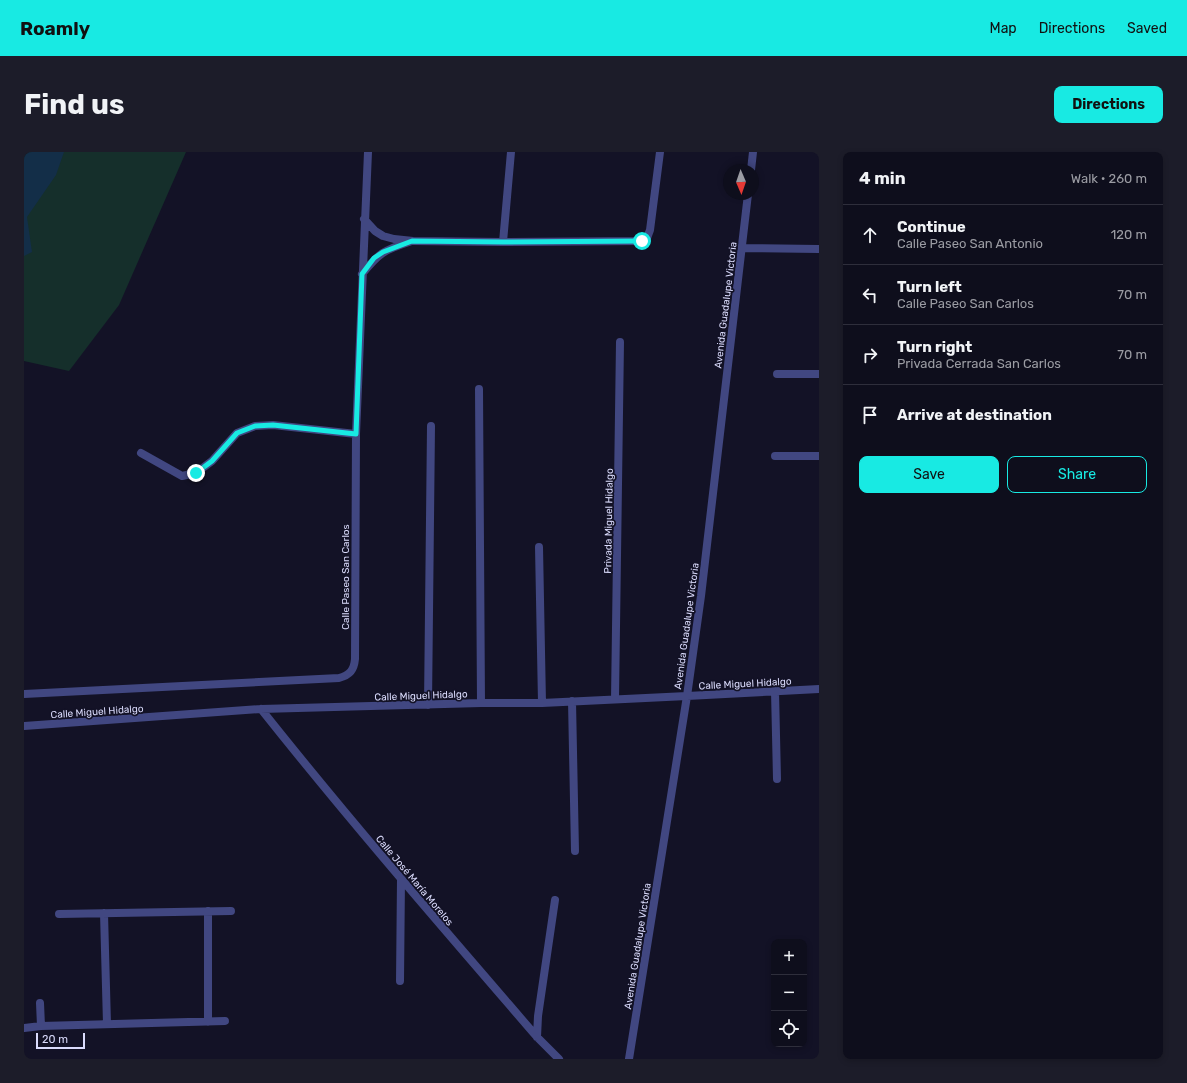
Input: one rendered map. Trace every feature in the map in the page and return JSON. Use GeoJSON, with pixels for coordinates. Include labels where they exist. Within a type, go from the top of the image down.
{"type":"FeatureCollection","features":[{"type":"Feature","properties":{"kind":"street","name":"Calle Paseo San Carlos"},"geometry":{"type":"LineString","coordinates":[[24,694],[339,678],[346,676],[355,666],[356,434],[368,152]]}},
{"type":"Feature","properties":{"kind":"street"},"geometry":{"type":"LineString","coordinates":[[503,242],[511,152]]}},
{"type":"Feature","properties":{"kind":"street"},"geometry":{"type":"LineString","coordinates":[[364,219],[382,236],[412,241],[636,242],[645,240],[650,230],[660,152]]}},
{"type":"Feature","properties":{"kind":"street"},"geometry":{"type":"LineString","coordinates":[[752,164],[753,152]]}},
{"type":"Feature","properties":{"kind":"street","name":"Avenida Guadalupe Victoria"},"geometry":{"type":"LineString","coordinates":[[629,1059],[701,596],[747,200]]}},
{"type":"Feature","properties":{"kind":"street"},"geometry":{"type":"LineString","coordinates":[[362,274],[374,258],[383,252],[412,241]]}},
{"type":"Feature","properties":{"kind":"street"},"geometry":{"type":"LineString","coordinates":[[742,248],[819,249]]}},
{"type":"Feature","properties":{"kind":"street","name":"Privada Miguel Hidalgo"},"geometry":{"type":"LineString","coordinates":[[615,699],[620,342]]}},
{"type":"Feature","properties":{"kind":"street"},"geometry":{"type":"LineString","coordinates":[[777,374],[819,374]]}},
{"type":"Feature","properties":{"kind":"street"},"geometry":{"type":"LineString","coordinates":[[479,389],[481,703]]}},
{"type":"Feature","properties":{"kind":"street"},"geometry":{"type":"LineString","coordinates":[[141,453],[182,476],[196,473],[212,461],[237,433],[255,426],[273,425],[356,434]]}},
{"type":"Feature","properties":{"kind":"street"},"geometry":{"type":"LineString","coordinates":[[428,705],[431,426]]}},
{"type":"Feature","properties":{"kind":"street"},"geometry":{"type":"LineString","coordinates":[[775,456],[819,456]]}},
{"type":"Feature","properties":{"kind":"street"},"geometry":{"type":"LineString","coordinates":[[539,547],[542,703]]}},
{"type":"Feature","properties":{"kind":"street","name":"Calle Miguel Hidalgo"},"geometry":{"type":"LineString","coordinates":[[24,726],[261,709],[481,703],[542,703],[819,689]]}},
{"type":"Feature","properties":{"kind":"street"},"geometry":{"type":"LineString","coordinates":[[775,691],[777,779]]}},
{"type":"Feature","properties":{"kind":"street"},"geometry":{"type":"LineString","coordinates":[[572,701],[575,851]]}},
{"type":"Feature","properties":{"kind":"street","name":"Calle José María Morelos"},"geometry":{"type":"LineString","coordinates":[[261,709],[316,779],[401,879],[537,1037],[559,1059]]}},
{"type":"Feature","properties":{"kind":"street"},"geometry":{"type":"LineString","coordinates":[[400,981],[401,879]]}},
{"type":"Feature","properties":{"kind":"street"},"geometry":{"type":"LineString","coordinates":[[537,1037],[538,1016],[555,900]]}},
{"type":"Feature","properties":{"kind":"street"},"geometry":{"type":"LineString","coordinates":[[208,911],[208,1022]]}},
{"type":"Feature","properties":{"kind":"street"},"geometry":{"type":"LineString","coordinates":[[58,914],[231,911]]}},
{"type":"Feature","properties":{"kind":"street"},"geometry":{"type":"LineString","coordinates":[[104,913],[107,1024]]}},
{"type":"Feature","properties":{"kind":"street"},"geometry":{"type":"LineString","coordinates":[[40,1003],[42,1026]]}},
{"type":"Feature","properties":{"kind":"street"},"geometry":{"type":"LineString","coordinates":[[24,1028],[42,1026],[225,1021]]}},
{"type":"Feature","properties":{"kind":"green space"},"geometry":{"type":"Polygon","coordinates":[[[24,152],[186,152],[119,305],[69,371],[24,361],[24,152]]]}},
{"type":"Feature","properties":{"kind":"water"},"geometry":{"type":"Polygon","coordinates":[[[24,152],[64,152],[56,175],[27,217],[32,252],[24,256],[24,152]]]}},
{"type":"Feature","properties":{"kind":"route"},"geometry":{"type":"LineString","coordinates":[[196,473],[212,461],[237,433],[255,426],[273,425],[356,434],[362,274],[374,258],[383,252],[412,241],[642,241]]}}]}
